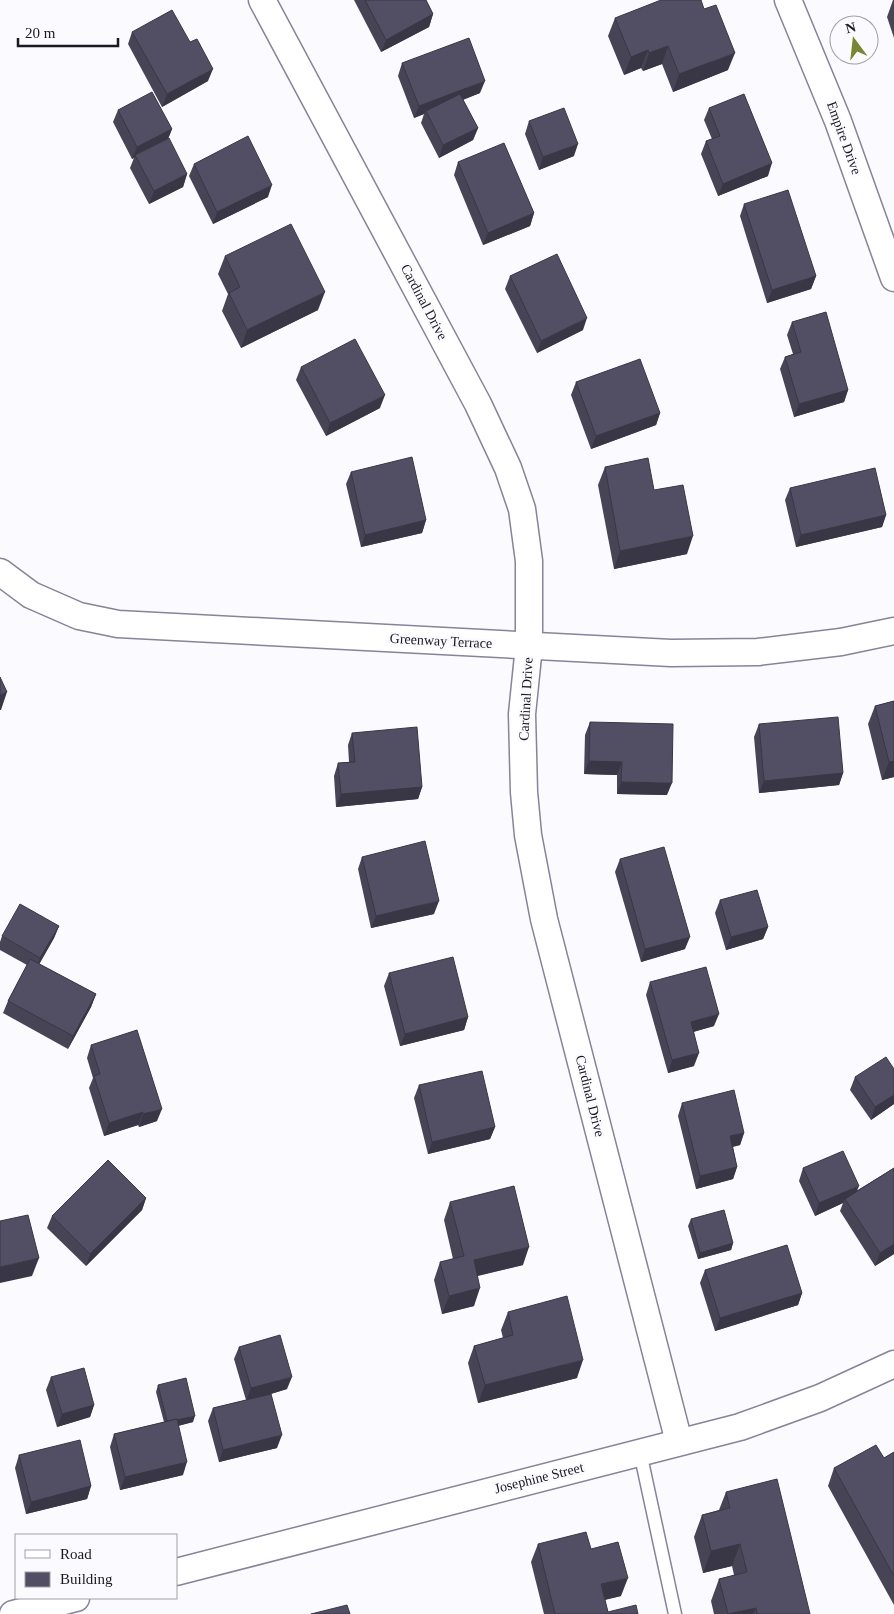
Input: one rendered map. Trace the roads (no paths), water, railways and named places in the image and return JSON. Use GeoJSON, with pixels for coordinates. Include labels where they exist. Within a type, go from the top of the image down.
{"type":"FeatureCollection","features":[{"type":"Feature","properties":{"kind":"street","name":"Cardinal Drive"},"geometry":{"type":"LineString","coordinates":[[262,0],[478,404],[508,468],[522,509],[530,560],[529,646],[522,714],[524,792],[528,835],[544,919],[679,1442]]}},
{"type":"Feature","properties":{"kind":"street","name":"Empire Drive"},"geometry":{"type":"LineString","coordinates":[[788,0],[838,121],[894,278]]}},
{"type":"Feature","properties":{"kind":"street","name":"Greenway Terrace"},"geometry":{"type":"LineString","coordinates":[[0,572],[31,595],[79,616],[118,624],[671,653],[758,652],[841,642],[894,631]]}},
{"type":"Feature","properties":{"kind":"street","name":"Josephine Street"},"geometry":{"type":"LineString","coordinates":[[178,1571],[740,1427],[893,1368]]}},
{"type":"Feature","properties":{"kind":"street"},"geometry":{"type":"LineString","coordinates":[[13,1614],[72,1599]]}},
{"type":"Feature","properties":{"kind":"lane"},"geometry":{"type":"LineString","coordinates":[[640,1452],[675,1614]]}}]}
